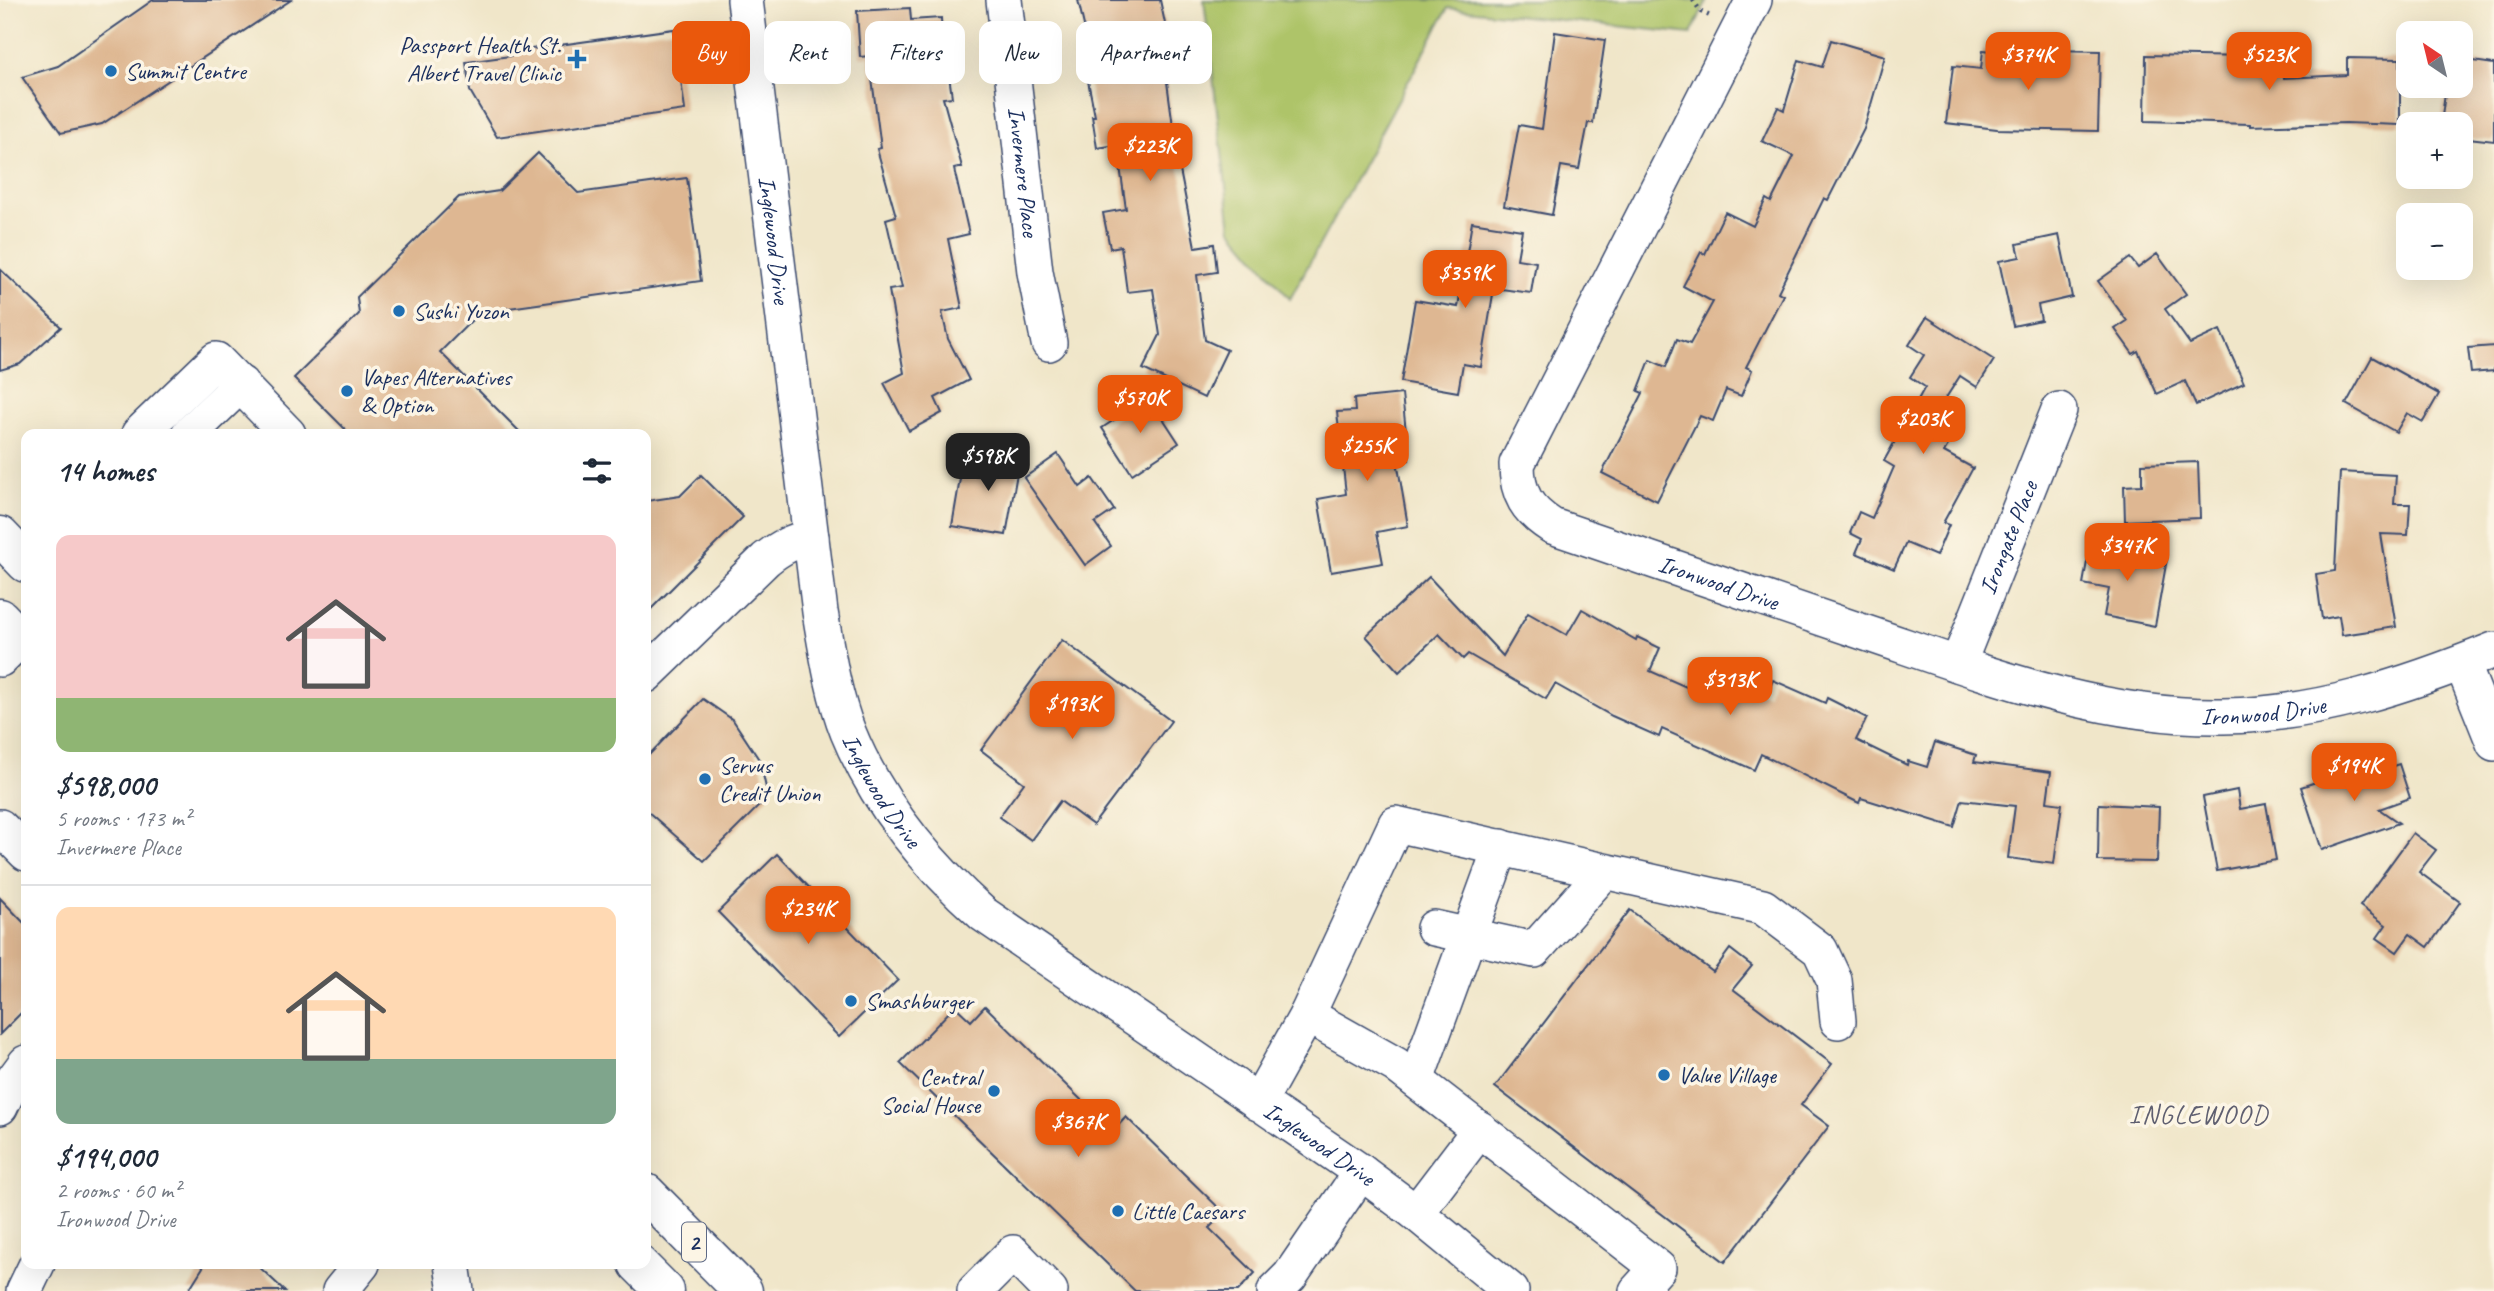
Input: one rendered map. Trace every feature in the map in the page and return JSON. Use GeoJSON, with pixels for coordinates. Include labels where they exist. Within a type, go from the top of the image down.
{"type":"FeatureCollection","features":[{"type":"Feature","properties":{"kind":"main road","name":"2"},"geometry":{"type":"LineString","coordinates":[[651,1198],[743,1291]]}},
{"type":"Feature","properties":{"kind":"main road","name":"2"},"geometry":{"type":"LineString","coordinates":[[643,1269],[665,1291]]}},
{"type":"Feature","properties":{"kind":"street","name":"Inglewood Drive"},"geometry":{"type":"LineString","coordinates":[[745,0],[820,612],[834,681],[848,731],[887,804],[926,858],[955,889],[984,914],[1361,1172],[1511,1291]]}},
{"type":"Feature","properties":{"kind":"street","name":"Invermere Place"},"geometry":{"type":"LineString","coordinates":[[1004,0],[1035,272],[1049,343]]}},
{"type":"Feature","properties":{"kind":"street","name":"Ironwood Drive"},"geometry":{"type":"LineString","coordinates":[[1754,0],[1517,464],[1520,494],[1537,516],[1552,526],[2066,698],[2174,715],[2283,713],[2335,704],[2400,686],[2494,650]]}},
{"type":"Feature","properties":{"kind":"street"},"geometry":{"type":"LineString","coordinates":[[144,429],[216,360],[284,429]]}},
{"type":"Feature","properties":{"kind":"street"},"geometry":{"type":"LineString","coordinates":[[194,429],[241,384]]}},
{"type":"Feature","properties":{"kind":"street","name":"Irongate Place"},"geometry":{"type":"LineString","coordinates":[[1958,664],[2059,410]]}},
{"type":"Feature","properties":{"kind":"street"},"geometry":{"type":"LineString","coordinates":[[651,670],[773,553],[793,541],[811,537]]}},
{"type":"Feature","properties":{"kind":"street"},"geometry":{"type":"LineString","coordinates":[[2462,663],[2494,743]]}},
{"type":"Feature","properties":{"kind":"street"},"geometry":{"type":"LineString","coordinates":[[1258,1103],[1307,1016],[1396,824],[1763,907],[1820,950],[1833,980],[1838,1021]]}},
{"type":"Feature","properties":{"kind":"street"},"geometry":{"type":"LineString","coordinates":[[0,827],[21,848]]}},
{"type":"Feature","properties":{"kind":"street"},"geometry":{"type":"LineString","coordinates":[[1416,1080],[1501,847]]}},
{"type":"Feature","properties":{"kind":"street"},"geometry":{"type":"LineString","coordinates":[[1434,928],[1534,950],[1604,872]]}},
{"type":"Feature","properties":{"kind":"street"},"geometry":{"type":"LineString","coordinates":[[1307,1016],[1396,1065],[1658,1268],[1637,1291]]}},
{"type":"Feature","properties":{"kind":"street"},"geometry":{"type":"LineString","coordinates":[[0,1107],[21,1070]]}},
{"type":"Feature","properties":{"kind":"street"},"geometry":{"type":"LineString","coordinates":[[1416,1213],[1480,1129]]}},
{"type":"Feature","properties":{"kind":"street"},"geometry":{"type":"LineString","coordinates":[[1275,1291],[1290,1276],[1361,1172]]}},
{"type":"Feature","properties":{"kind":"street"},"geometry":{"type":"LineString","coordinates":[[975,1291],[1013,1253],[1050,1291]]}},
{"type":"Feature","properties":{"kind":"street"},"geometry":{"type":"LineString","coordinates":[[24,1291],[35,1269]]}},
{"type":"Feature","properties":{"kind":"street"},"geometry":{"type":"LineString","coordinates":[[340,1291],[358,1269]]}},
{"type":"Feature","properties":{"kind":"street"},"geometry":{"type":"LineString","coordinates":[[453,1269],[456,1291]]}},
{"type":"Feature","properties":{"kind":"green space"},"geometry":{"type":"Polygon","coordinates":[[[1204,0],[1707,0],[1691,34],[1448,8],[1290,299],[1231,229],[1212,68],[1212,21],[1206,21],[1204,0]]]}},
{"type":"Feature","properties":{"kind":"building","name":"Summit Centre"},"geometry":{"type":"Polygon","coordinates":[[[153,0],[291,0],[102,124],[61,133],[22,77],[58,66],[153,0]]]}},
{"type":"Feature","properties":{"kind":"building"},"geometry":{"type":"Polygon","coordinates":[[[1078,0],[1160,0],[1164,21],[1083,21],[1078,0]]]}},
{"type":"Feature","properties":{"kind":"building"},"geometry":{"type":"Polygon","coordinates":[[[910,8],[911,20],[941,18],[941,21],[865,21],[865,56],[860,57],[857,11],[910,8]]]}},
{"type":"Feature","properties":{"kind":"building"},"geometry":{"type":"Polygon","coordinates":[[[672,29],[672,84],[681,84],[685,110],[497,137],[470,91],[466,62],[510,56],[517,51],[672,29]]]}},
{"type":"Feature","properties":{"kind":"building"},"geometry":{"type":"Polygon","coordinates":[[[1555,32],[1605,40],[1593,123],[1588,123],[1579,169],[1561,166],[1552,215],[1504,206],[1519,125],[1542,129],[1555,32]]]}},
{"type":"Feature","properties":{"kind":"building"},"geometry":{"type":"Polygon","coordinates":[[[1831,40],[1885,56],[1864,129],[1828,200],[1824,198],[1778,292],[1783,295],[1746,367],[1752,370],[1741,396],[1726,390],[1713,421],[1700,416],[1657,501],[1602,473],[1643,393],[1638,391],[1650,360],[1666,367],[1677,339],[1690,344],[1713,302],[1683,286],[1701,252],[1705,254],[1725,212],[1753,226],[1766,199],[1771,202],[1794,156],[1762,141],[1778,107],[1784,110],[1799,60],[1822,67],[1831,40]]]}},
{"type":"Feature","properties":{"kind":"building"},"geometry":{"type":"Polygon","coordinates":[[[1983,50],[2047,57],[2047,50],[2100,51],[2098,131],[1997,129],[1946,123],[1953,66],[1981,69],[1983,50]]]}},
{"type":"Feature","properties":{"kind":"building"},"geometry":{"type":"Polygon","coordinates":[[[2283,54],[2284,78],[2347,75],[2347,58],[2396,59],[2396,98],[2400,98],[2400,112],[2396,112],[2396,125],[2346,123],[2250,126],[2145,121],[2146,55],[2248,57],[2283,54]]]}},
{"type":"Feature","properties":{"kind":"building"},"geometry":{"type":"Polygon","coordinates":[[[2473,61],[2494,64],[2494,141],[2473,139],[2473,112],[2443,112],[2444,98],[2473,98],[2473,61]]]}},
{"type":"Feature","properties":{"kind":"building"},"geometry":{"type":"Polygon","coordinates":[[[873,84],[950,84],[952,97],[943,98],[962,167],[954,169],[969,234],[948,239],[962,308],[942,312],[948,339],[969,380],[935,398],[942,413],[909,431],[884,383],[904,373],[889,290],[902,288],[886,219],[896,216],[877,149],[881,148],[873,84]]]}},
{"type":"Feature","properties":{"kind":"building"},"geometry":{"type":"Polygon","coordinates":[[[1089,84],[1167,84],[1177,155],[1195,247],[1214,244],[1217,272],[1197,275],[1205,340],[1227,350],[1204,398],[1143,369],[1160,335],[1153,289],[1127,292],[1121,246],[1110,248],[1103,213],[1126,209],[1117,145],[1097,148],[1092,116],[1095,116],[1089,84]]]}},
{"type":"Feature","properties":{"kind":"building"},"geometry":{"type":"Polygon","coordinates":[[[538,153],[578,193],[687,178],[701,281],[480,312],[440,352],[517,429],[345,429],[294,378],[359,314],[357,297],[459,197],[499,191],[538,153]]]}},
{"type":"Feature","properties":{"kind":"building"},"geometry":{"type":"Polygon","coordinates":[[[1472,222],[1522,230],[1517,259],[1536,262],[1531,293],[1494,288],[1481,367],[1463,364],[1458,392],[1401,382],[1415,300],[1458,307],[1472,222]]]}},
{"type":"Feature","properties":{"kind":"building"},"geometry":{"type":"Polygon","coordinates":[[[2059,235],[2072,297],[2038,305],[2041,320],[2013,326],[1999,261],[2020,257],[2017,244],[2059,235]]]}},
{"type":"Feature","properties":{"kind":"building"},"geometry":{"type":"Polygon","coordinates":[[[2157,254],[2186,294],[2165,309],[2190,344],[2220,330],[2244,383],[2196,405],[2185,381],[2157,394],[2138,351],[2133,354],[2115,329],[2127,321],[2098,281],[2130,258],[2138,268],[2157,254]]]}},
{"type":"Feature","properties":{"kind":"building"},"geometry":{"type":"Polygon","coordinates":[[[0,269],[61,327],[20,364],[0,370],[0,269]]]}},
{"type":"Feature","properties":{"kind":"building"},"geometry":{"type":"Polygon","coordinates":[[[1927,317],[1994,360],[1977,387],[1960,376],[1931,421],[1954,435],[1944,452],[1973,468],[1943,523],[1949,525],[1936,556],[1906,543],[1894,569],[1856,553],[1862,539],[1850,533],[1859,512],[1872,518],[1894,467],[1884,461],[1925,387],[1910,377],[1924,355],[1909,345],[1927,317]]]}},
{"type":"Feature","properties":{"kind":"building"},"geometry":{"type":"Polygon","coordinates":[[[2494,346],[2494,371],[2471,373],[2468,348],[2494,346]]]}},
{"type":"Feature","properties":{"kind":"building"},"geometry":{"type":"Polygon","coordinates":[[[2372,357],[2439,394],[2423,422],[2407,413],[2396,432],[2346,404],[2372,357]]]}},
{"type":"Feature","properties":{"kind":"building"},"geometry":{"type":"Polygon","coordinates":[[[1402,394],[1409,460],[1397,461],[1408,526],[1377,532],[1383,563],[1331,572],[1318,499],[1346,494],[1337,412],[1355,411],[1354,399],[1402,394]]]}},
{"type":"Feature","properties":{"kind":"building"},"geometry":{"type":"Polygon","coordinates":[[[1149,397],[1179,443],[1132,474],[1102,428],[1149,397]]]}},
{"type":"Feature","properties":{"kind":"building"},"geometry":{"type":"Polygon","coordinates":[[[986,444],[1021,451],[1006,535],[952,526],[961,473],[980,476],[986,444]]]}},
{"type":"Feature","properties":{"kind":"building"},"geometry":{"type":"Polygon","coordinates":[[[1058,454],[1080,487],[1092,478],[1114,510],[1095,523],[1111,546],[1085,565],[1024,478],[1058,454]]]}},
{"type":"Feature","properties":{"kind":"building"},"geometry":{"type":"Polygon","coordinates":[[[2198,462],[2200,518],[2125,521],[2124,486],[2142,485],[2142,464],[2198,462]]]}},
{"type":"Feature","properties":{"kind":"building"},"geometry":{"type":"Polygon","coordinates":[[[2340,472],[2396,475],[2394,504],[2410,504],[2408,535],[2381,534],[2396,627],[2342,635],[2339,616],[2322,619],[2316,574],[2335,571],[2340,472]]]}},
{"type":"Feature","properties":{"kind":"building"},"geometry":{"type":"Polygon","coordinates":[[[701,475],[743,517],[651,609],[651,500],[680,496],[701,475]]]}},
{"type":"Feature","properties":{"kind":"building"},"geometry":{"type":"Polygon","coordinates":[[[2090,545],[2167,559],[2155,626],[2104,616],[2109,589],[2083,584],[2090,545]]]}},
{"type":"Feature","properties":{"kind":"building"},"geometry":{"type":"Polygon","coordinates":[[[1429,577],[1503,656],[1528,613],[1567,635],[1582,609],[1636,640],[1637,637],[1660,648],[1650,671],[1709,697],[1719,674],[1767,695],[1773,680],[1825,703],[1827,698],[1867,718],[1856,740],[1907,765],[1908,761],[1927,767],[1935,742],[1976,755],[1974,762],[2051,772],[2047,802],[2062,804],[2054,864],[2008,858],[2015,806],[1962,800],[1954,827],[1861,798],[1859,803],[1761,754],[1754,770],[1662,729],[1659,737],[1612,716],[1555,684],[1546,699],[1468,654],[1463,659],[1439,634],[1399,672],[1366,636],[1429,577]]]}},
{"type":"Feature","properties":{"kind":"building"},"geometry":{"type":"Polygon","coordinates":[[[1062,640],[1171,721],[1093,825],[1060,801],[1031,840],[999,817],[1024,783],[981,750],[1062,640]]]}},
{"type":"Feature","properties":{"kind":"building","name":"Servus Credit Union"},"geometry":{"type":"Polygon","coordinates":[[[703,699],[733,720],[760,761],[768,797],[704,861],[651,814],[651,753],[703,699]]]}},
{"type":"Feature","properties":{"kind":"building"},"geometry":{"type":"Polygon","coordinates":[[[2399,764],[2410,798],[2379,809],[2399,823],[2322,850],[2301,787],[2367,765],[2370,774],[2399,764]]]}},
{"type":"Feature","properties":{"kind":"building"},"geometry":{"type":"Polygon","coordinates":[[[2237,790],[2240,809],[2266,804],[2276,860],[2217,871],[2203,797],[2237,790]]]}},
{"type":"Feature","properties":{"kind":"building"},"geometry":{"type":"Polygon","coordinates":[[[2099,804],[2159,807],[2157,862],[2098,861],[2099,804]]]}},
{"type":"Feature","properties":{"kind":"building"},"geometry":{"type":"Polygon","coordinates":[[[2413,833],[2436,850],[2419,872],[2460,902],[2428,947],[2410,934],[2397,952],[2377,938],[2386,925],[2360,906],[2413,833]]]}},
{"type":"Feature","properties":{"kind":"building"},"geometry":{"type":"Polygon","coordinates":[[[777,854],[898,980],[839,1037],[718,912],[777,854]]]}},
{"type":"Feature","properties":{"kind":"building"},"geometry":{"type":"Polygon","coordinates":[[[0,898],[21,920],[21,1013],[0,1034],[0,898]]]}},
{"type":"Feature","properties":{"kind":"building","name":"Value Village"},"geometry":{"type":"Polygon","coordinates":[[[1630,910],[1713,972],[1730,949],[1752,966],[1733,989],[1832,1064],[1801,1105],[1829,1126],[1725,1262],[1495,1087],[1630,910]]]}},
{"type":"Feature","properties":{"kind":"building"},"geometry":{"type":"Polygon","coordinates":[[[955,1006],[971,1021],[985,1006],[1113,1131],[1126,1117],[1224,1213],[1209,1228],[1255,1273],[1238,1291],[1135,1291],[900,1063],[955,1006]]]}},
{"type":"Feature","properties":{"kind":"building"},"geometry":{"type":"Polygon","coordinates":[[[202,1269],[261,1269],[285,1291],[188,1291],[202,1269]]]}},
{"type":"Feature","properties":{"kind":"place","name":"Passport Health St. Albert Travel Clinic"},"geometry":{"type":"Point","coordinates":[577,59]}},
{"type":"Feature","properties":{"kind":"place","name":"Summit Centre"},"geometry":{"type":"Point","coordinates":[111,71]}},
{"type":"Feature","properties":{"kind":"place","name":"Sushi Yuzon"},"geometry":{"type":"Point","coordinates":[399,311]}},
{"type":"Feature","properties":{"kind":"place","name":"Vapes Alternatives & Option"},"geometry":{"type":"Point","coordinates":[347,391]}},
{"type":"Feature","properties":{"kind":"place","name":"Servus Credit Union"},"geometry":{"type":"Point","coordinates":[705,779]}},
{"type":"Feature","properties":{"kind":"place","name":"Smashburger"},"geometry":{"type":"Point","coordinates":[851,1001]}},
{"type":"Feature","properties":{"kind":"place","name":"Value Village"},"geometry":{"type":"Point","coordinates":[1664,1075]}},
{"type":"Feature","properties":{"kind":"place","name":"Central Social House"},"geometry":{"type":"Point","coordinates":[994,1091]}},
{"type":"Feature","properties":{"kind":"place","name":"Little Caesars"},"geometry":{"type":"Point","coordinates":[1118,1211]}},
{"type":"Feature","properties":{"kind":"district","name":"INGLEWOOD"},"geometry":{"type":"Point","coordinates":[2199,1114]}}]}
